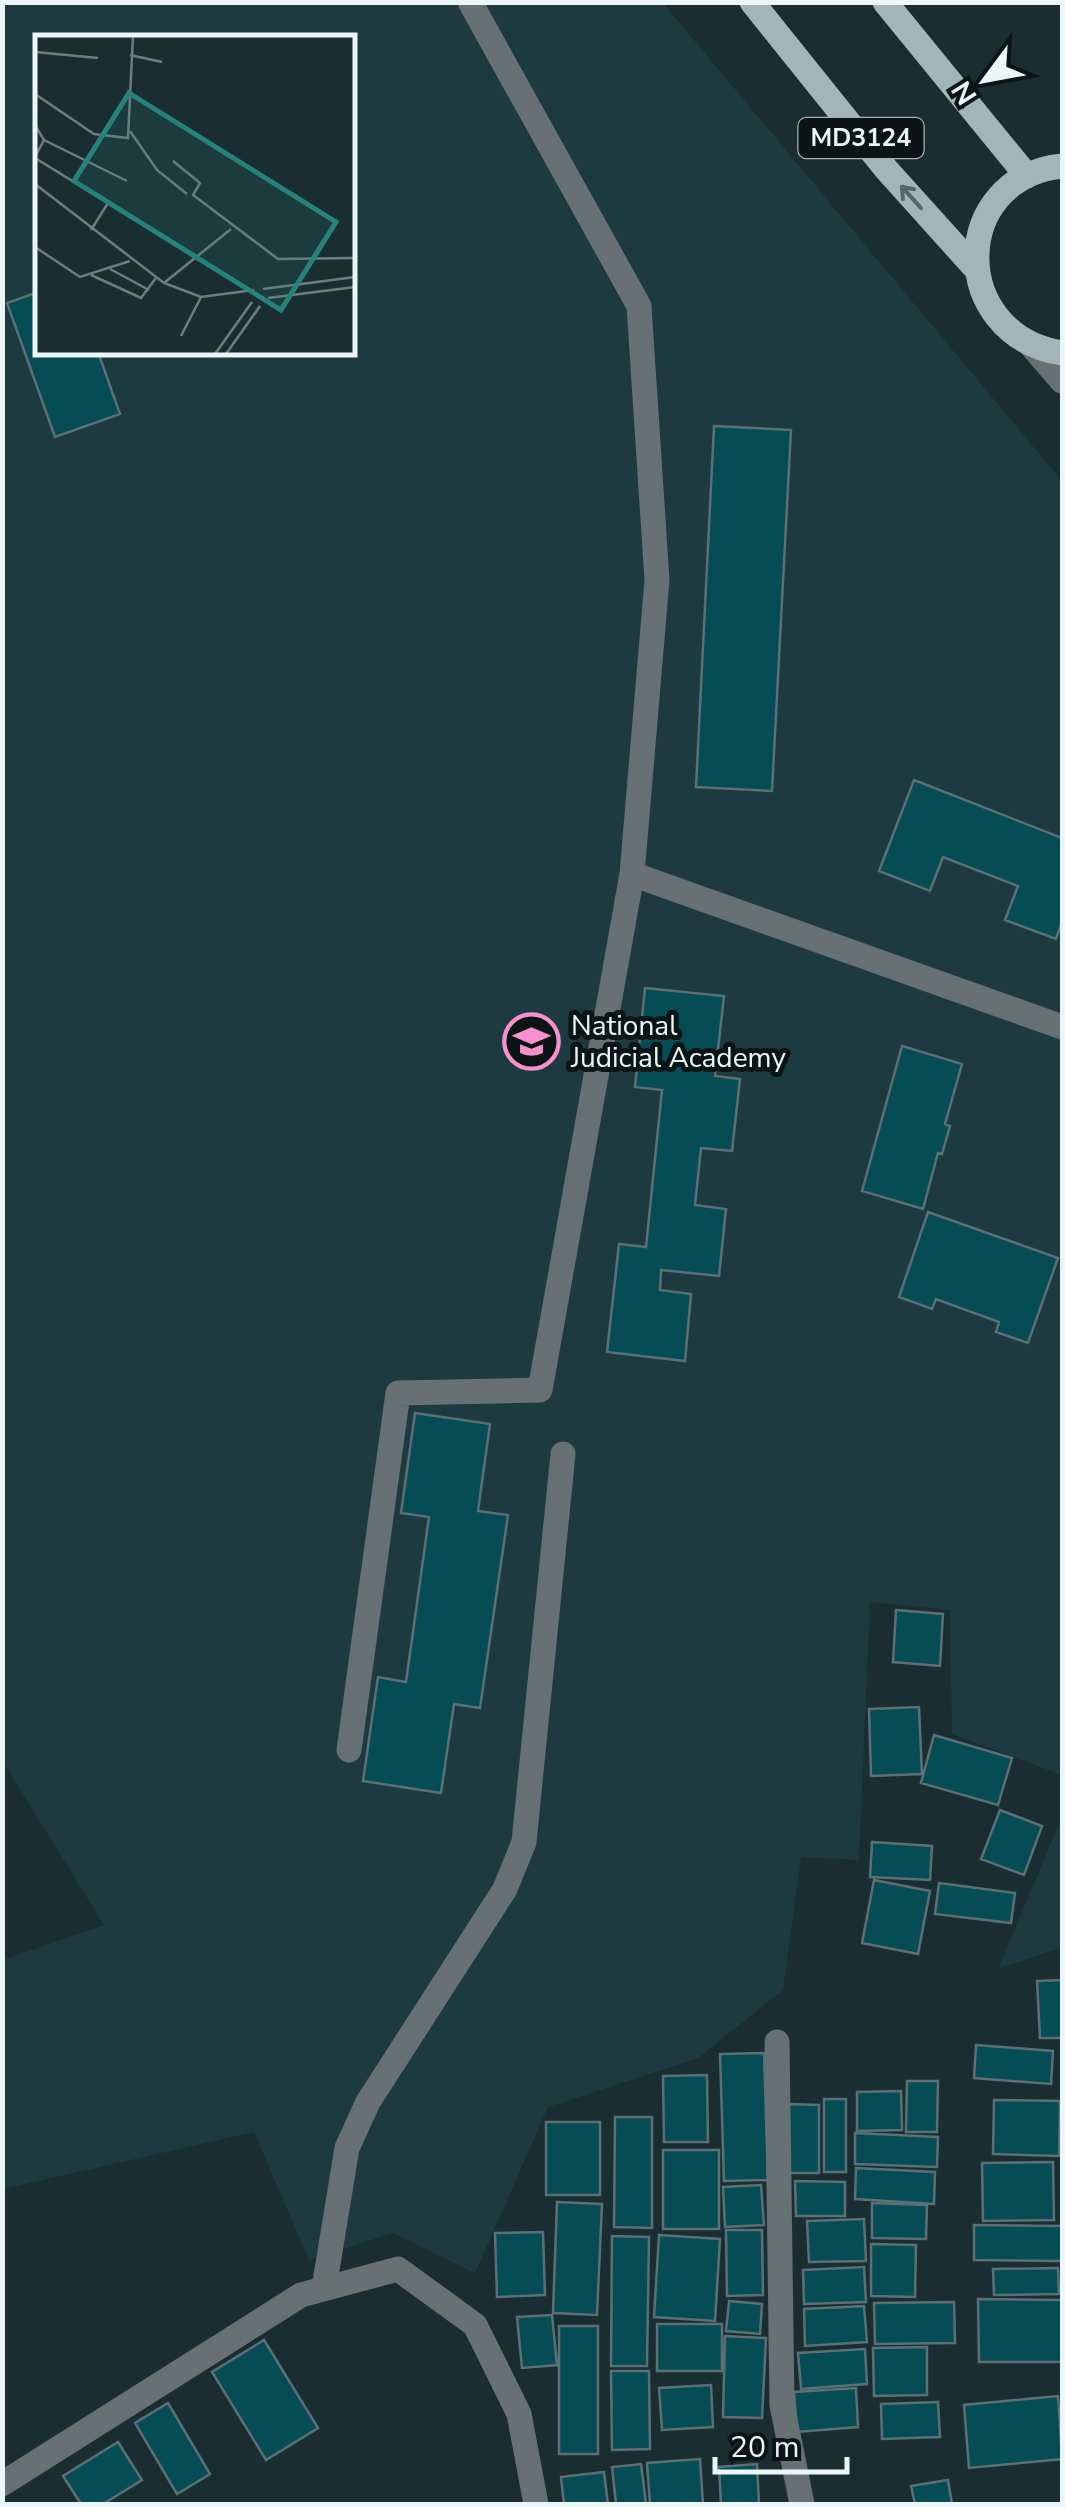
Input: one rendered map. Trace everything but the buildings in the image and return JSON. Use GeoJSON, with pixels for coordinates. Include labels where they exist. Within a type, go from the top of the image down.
{"type":"FeatureCollection","features":[{"type":"Feature","properties":{"kind":"main road","name":"MD3124"},"geometry":{"type":"LineString","coordinates":[[752,2],[886,169],[976,269]]}},
{"type":"Feature","properties":{"kind":"main road"},"geometry":{"type":"LineString","coordinates":[[885,2],[1027,176]]}},
{"type":"Feature","properties":{"kind":"main road"},"geometry":{"type":"LineString","coordinates":[[1062,166],[1042,168],[1014,183],[991,207],[978,237],[976,269],[985,301],[1004,327],[1031,345],[1062,353]]}},
{"type":"Feature","properties":{"kind":"street"},"geometry":{"type":"LineString","coordinates":[[349,1750],[398,1393],[540,1390],[632,874],[657,580],[639,306],[470,2]]}},
{"type":"Feature","properties":{"kind":"street"},"geometry":{"type":"LineString","coordinates":[[1031,345],[1062,381]]}},
{"type":"Feature","properties":{"kind":"street"},"geometry":{"type":"LineString","coordinates":[[632,874],[1062,1027]]}},
{"type":"Feature","properties":{"kind":"street"},"geometry":{"type":"LineString","coordinates":[[324,2288],[348,2148],[368,2102],[504,1888],[524,1842],[563,1454]]}},
{"type":"Feature","properties":{"kind":"street"},"geometry":{"type":"LineString","coordinates":[[777,2042],[782,2405],[802,2504]]}},
{"type":"Feature","properties":{"kind":"street"},"geometry":{"type":"LineString","coordinates":[[2,2484],[301,2294],[398,2269],[474,2325],[519,2414],[536,2504]]}},
{"type":"Feature","properties":{"kind":"shaded area","name":"National Judicial Academy"},"geometry":{"type":"Polygon","coordinates":[[[3,3],[663,3],[1062,481],[1062,1775],[952,1734],[950,1610],[870,1602],[859,1860],[801,1857],[783,1990],[698,2058],[548,2107],[475,2273],[393,2233],[309,2260],[254,2132],[3,2189],[3,1960],[104,1925],[3,1762],[3,3]]]}},
{"type":"Feature","properties":{"kind":"shaded area"},"geometry":{"type":"Polygon","coordinates":[[[1062,1817],[1062,1947],[998,1969],[1062,1817]]]}},
{"type":"Feature","properties":{"kind":"place","name":"National Judicial Academy"},"geometry":{"type":"Point","coordinates":[532,1042]}}]}
